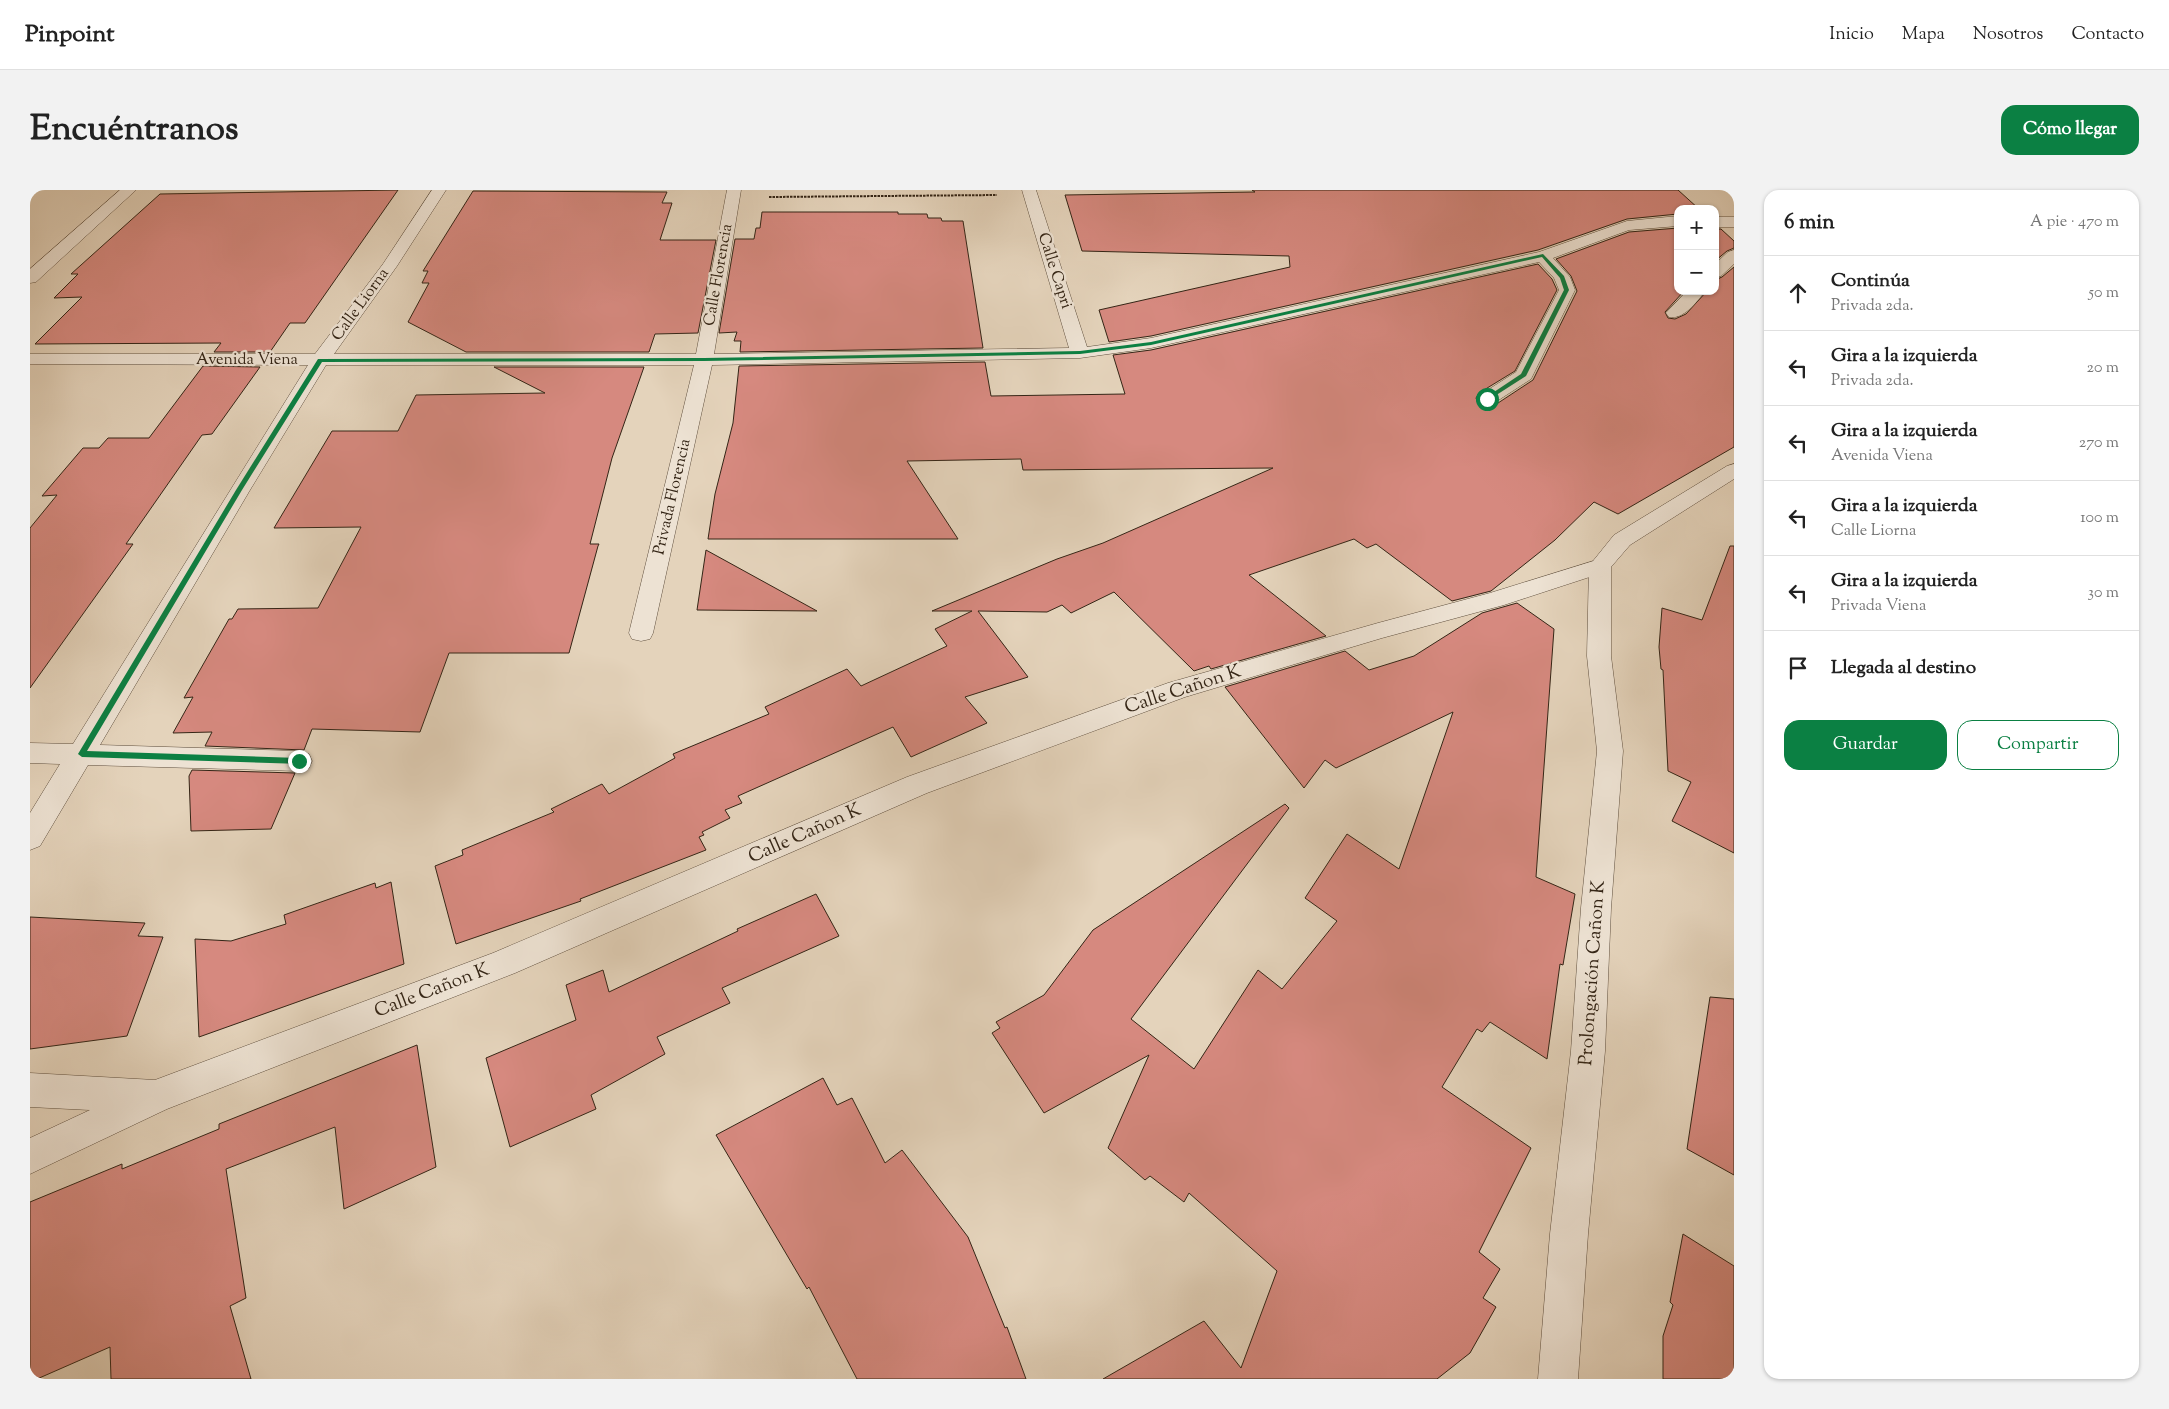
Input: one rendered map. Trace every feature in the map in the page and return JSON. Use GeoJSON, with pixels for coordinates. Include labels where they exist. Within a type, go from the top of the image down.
{"type":"FeatureCollection","features":[{"type":"Feature","properties":{"kind":"street"},"geometry":{"type":"LineString","coordinates":[[30,278],[129,190]]}},
{"type":"Feature","properties":{"kind":"street","name":"Calle Liorna"},"geometry":{"type":"LineString","coordinates":[[30,838],[239,490],[320,360],[390,266],[439,190]]}},
{"type":"Feature","properties":{"kind":"street","name":"Calle Capri"},"geometry":{"type":"LineString","coordinates":[[1029,192],[1080,353]]}},
{"type":"Feature","properties":{"kind":"street","name":"Calle Florencia"},"geometry":{"type":"LineString","coordinates":[[704,360],[734,194]]}},
{"type":"Feature","properties":{"kind":"street","name":"Avenida Viena"},"geometry":{"type":"LineString","coordinates":[[30,359],[704,360],[1080,353],[1151,343],[1543,256],[1627,226],[1674,221]]}},
{"type":"Feature","properties":{"kind":"street"},"geometry":{"type":"LineString","coordinates":[[1719,222],[1734,222]]}},
{"type":"Feature","properties":{"kind":"street"},"geometry":{"type":"LineString","coordinates":[[1719,269],[1734,255]]}},
{"type":"Feature","properties":{"kind":"street"},"geometry":{"type":"LineString","coordinates":[[1487,399],[1524,375],[1567,290],[1562,277],[1543,256]]}},
{"type":"Feature","properties":{"kind":"street"},"geometry":{"type":"LineString","coordinates":[[1675,313],[1693,295]]}},
{"type":"Feature","properties":{"kind":"street","name":"Privada Florencia"},"geometry":{"type":"LineString","coordinates":[[641,633],[704,360]]}},
{"type":"Feature","properties":{"kind":"street"},"geometry":{"type":"LineString","coordinates":[[1600,566],[1622,540],[1734,470]]}},
{"type":"Feature","properties":{"kind":"street","name":"Calle Cañon K"},"geometry":{"type":"LineString","coordinates":[[30,1156],[157,1096],[504,963],[916,785],[1176,690],[1496,599],[1600,566]]}},
{"type":"Feature","properties":{"kind":"street","name":"Prolongación Cañon K"},"geometry":{"type":"LineString","coordinates":[[1558,1379],[1569,1234],[1588,1051],[1596,908],[1610,751],[1599,656],[1600,566]]}},
{"type":"Feature","properties":{"kind":"street"},"geometry":{"type":"LineString","coordinates":[[30,753],[299,761]]}},
{"type":"Feature","properties":{"kind":"street"},"geometry":{"type":"LineString","coordinates":[[30,1090],[157,1096]]}},
{"type":"Feature","properties":{"kind":"path"},"geometry":{"type":"LineString","coordinates":[[734,194],[1029,192]]}},
{"type":"Feature","properties":{"kind":"building"},"geometry":{"type":"Polygon","coordinates":[[[398,190],[305,323],[290,323],[270,352],[214,352],[221,343],[35,344],[82,297],[54,298],[78,274],[71,274],[160,194],[398,190]]]}},
{"type":"Feature","properties":{"kind":"building"},"geometry":{"type":"Polygon","coordinates":[[[1252,190],[1678,190],[1695,205],[1674,205],[1674,214],[1627,219],[1538,250],[1151,336],[1109,342],[1099,310],[1290,267],[1289,256],[1082,251],[1065,195],[1255,192],[1252,190]]]}},
{"type":"Feature","properties":{"kind":"building"},"geometry":{"type":"Polygon","coordinates":[[[473,191],[667,192],[662,203],[672,203],[660,240],[716,240],[698,333],[655,334],[649,352],[466,352],[408,322],[429,283],[422,283],[428,271],[423,271],[473,191]]]}},
{"type":"Feature","properties":{"kind":"building"},"geometry":{"type":"Polygon","coordinates":[[[762,212],[898,212],[898,214],[927,214],[928,218],[941,218],[942,221],[963,221],[983,348],[740,352],[741,341],[734,341],[737,332],[719,333],[735,239],[754,239],[756,228],[760,228],[762,212]]]}},
{"type":"Feature","properties":{"kind":"building"},"geometry":{"type":"Polygon","coordinates":[[[1674,228],[1674,295],[1680,295],[1665,312],[1668,318],[1675,319],[1686,314],[1703,295],[1719,295],[1719,278],[1734,267],[1734,447],[1618,514],[1594,502],[1555,540],[1491,591],[1452,601],[1376,544],[1367,548],[1354,539],[1249,575],[1326,636],[1211,669],[1209,666],[1194,671],[1114,592],[1071,613],[1062,605],[1047,612],[978,611],[1028,677],[965,697],[987,723],[911,757],[893,727],[738,796],[742,803],[725,810],[730,818],[702,832],[704,835],[699,837],[706,850],[580,899],[581,901],[456,944],[435,866],[463,855],[462,850],[554,812],[551,809],[602,784],[609,794],[675,758],[673,754],[769,714],[765,707],[847,669],[861,686],[947,646],[935,629],[972,611],[932,611],[1057,559],[1103,543],[1273,468],[1023,470],[1021,459],[907,461],[958,539],[708,539],[715,494],[733,423],[739,366],[985,362],[991,396],[1125,394],[1113,355],[1151,350],[1538,264],[1552,279],[1557,290],[1515,371],[1479,393],[1476,398],[1478,404],[1488,407],[1495,405],[1533,380],[1577,291],[1571,276],[1556,259],[1629,232],[1674,228]]]}},
{"type":"Feature","properties":{"kind":"building"},"geometry":{"type":"Polygon","coordinates":[[[1719,229],[1734,241],[1734,248],[1719,258],[1719,229]]]}},
{"type":"Feature","properties":{"kind":"building"},"geometry":{"type":"Polygon","coordinates":[[[203,366],[260,367],[212,434],[202,435],[126,544],[133,544],[30,688],[30,528],[57,495],[42,496],[83,448],[99,448],[108,438],[149,438],[203,366]]]}},
{"type":"Feature","properties":{"kind":"building"},"geometry":{"type":"Polygon","coordinates":[[[494,367],[644,367],[612,458],[590,544],[599,544],[569,653],[449,653],[420,732],[312,729],[304,750],[205,746],[212,732],[173,733],[193,697],[184,698],[229,619],[232,619],[238,609],[318,608],[361,527],[274,528],[332,431],[398,431],[416,395],[545,393],[494,367]]]}},
{"type":"Feature","properties":{"kind":"building"},"geometry":{"type":"Polygon","coordinates":[[[1730,546],[1734,546],[1734,853],[1672,821],[1691,782],[1668,771],[1663,670],[1661,669],[1659,647],[1662,608],[1702,620],[1730,546]]]}},
{"type":"Feature","properties":{"kind":"building"},"geometry":{"type":"Polygon","coordinates":[[[706,550],[817,611],[697,610],[706,550]]]}},
{"type":"Feature","properties":{"kind":"building"},"geometry":{"type":"Polygon","coordinates":[[[1517,603],[1554,629],[1536,877],[1575,894],[1563,965],[1560,964],[1547,1059],[1490,1022],[1482,1032],[1477,1029],[1442,1087],[1531,1148],[1479,1252],[1500,1269],[1483,1298],[1496,1307],[1470,1353],[1437,1379],[1103,1379],[1204,1321],[1241,1368],[1277,1271],[1189,1193],[1184,1202],[1150,1176],[1145,1180],[1108,1148],[1149,1055],[1044,1113],[992,1033],[1000,1028],[996,1022],[1044,995],[1093,930],[1285,804],[1289,808],[1131,1019],[1194,1069],[1258,970],[1282,989],[1337,921],[1305,898],[1347,834],[1399,869],[1453,712],[1336,768],[1325,760],[1304,788],[1225,687],[1345,651],[1369,670],[1414,656],[1482,613],[1517,603]]]}},
{"type":"Feature","properties":{"kind":"building"},"geometry":{"type":"Polygon","coordinates":[[[192,770],[295,773],[271,829],[191,831],[189,776],[192,770]]]}},
{"type":"Feature","properties":{"kind":"building"},"geometry":{"type":"Polygon","coordinates":[[[391,882],[404,964],[199,1037],[195,939],[231,941],[286,924],[284,915],[375,883],[376,888],[391,882]]]}},
{"type":"Feature","properties":{"kind":"building"},"geometry":{"type":"Polygon","coordinates":[[[816,894],[839,936],[722,988],[730,1003],[657,1037],[665,1054],[591,1095],[596,1109],[510,1147],[486,1058],[576,1020],[566,985],[603,970],[609,992],[738,931],[737,929],[816,894]]]}},
{"type":"Feature","properties":{"kind":"building"},"geometry":{"type":"Polygon","coordinates":[[[30,917],[145,923],[138,936],[163,937],[127,1036],[30,1049],[30,917]]]}},
{"type":"Feature","properties":{"kind":"building"},"geometry":{"type":"Polygon","coordinates":[[[1710,997],[1734,999],[1734,1175],[1687,1149],[1710,997]]]}},
{"type":"Feature","properties":{"kind":"building"},"geometry":{"type":"Polygon","coordinates":[[[417,1045],[436,1167],[344,1209],[335,1127],[226,1169],[246,1298],[230,1306],[251,1379],[111,1379],[110,1347],[37,1379],[30,1379],[30,1202],[122,1164],[122,1169],[219,1129],[219,1124],[417,1045]]]}},
{"type":"Feature","properties":{"kind":"building"},"geometry":{"type":"Polygon","coordinates":[[[823,1078],[837,1105],[852,1098],[885,1163],[902,1150],[968,1237],[1005,1328],[1007,1327],[1026,1379],[857,1379],[809,1287],[807,1289],[716,1135],[823,1078]]]}},
{"type":"Feature","properties":{"kind":"building"},"geometry":{"type":"Polygon","coordinates":[[[1683,1234],[1734,1266],[1734,1379],[1663,1379],[1663,1336],[1673,1305],[1670,1302],[1683,1234]]]}},
{"type":"Feature","properties":{"kind":"route"},"geometry":{"type":"LineString","coordinates":[[299,761],[82,754],[239,490],[320,360],[704,360],[1080,353],[1151,343],[1543,256],[1562,277],[1567,290],[1558,312],[1524,375],[1487,399]]}}]}
